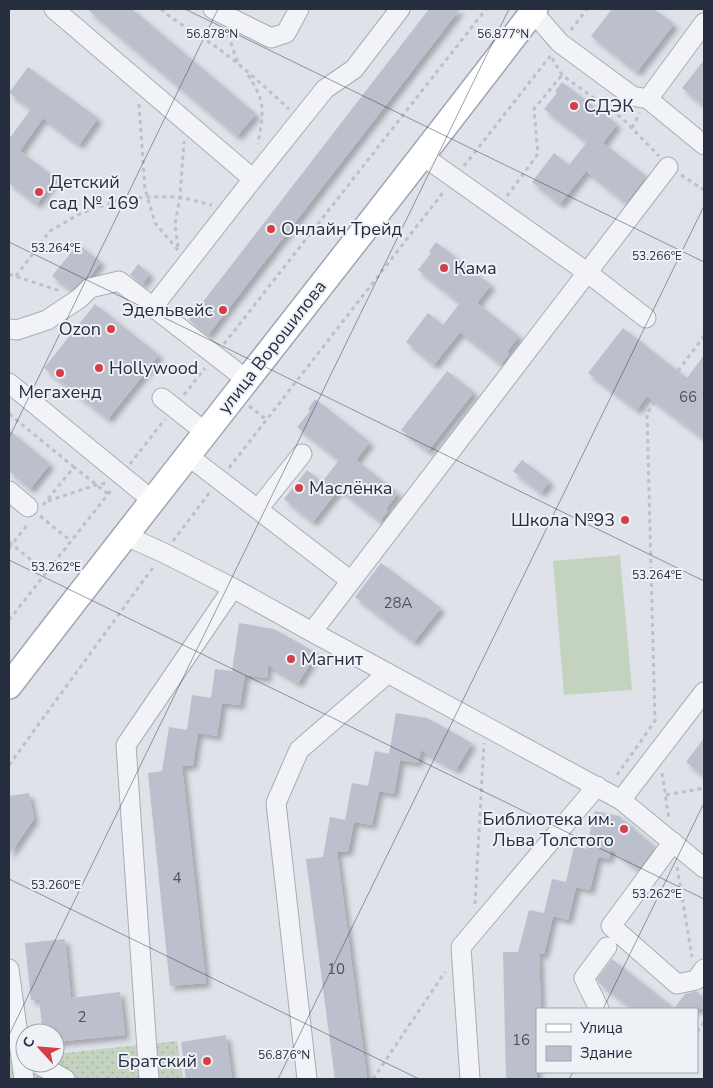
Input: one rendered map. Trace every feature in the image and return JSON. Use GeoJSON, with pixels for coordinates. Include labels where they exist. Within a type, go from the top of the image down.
{"type":"FeatureCollection","features":[{"type":"Feature","properties":{"kind":"main road","name":"улица Ворошилова"},"geometry":{"type":"LineString","coordinates":[[9,686],[124,535],[153,501],[205,432],[423,156],[534,10]]}},
{"type":"Feature","properties":{"kind":"street"},"geometry":{"type":"LineString","coordinates":[[54,9],[253,179]]}},
{"type":"Feature","properties":{"kind":"street"},"geometry":{"type":"LineString","coordinates":[[217,11],[271,38],[286,33],[299,9]]}},
{"type":"Feature","properties":{"kind":"street"},"geometry":{"type":"LineString","coordinates":[[153,307],[184,255],[229,209],[325,89],[354,69],[400,9]]}},
{"type":"Feature","properties":{"kind":"street"},"geometry":{"type":"LineString","coordinates":[[534,10],[556,49],[632,96],[648,99],[704,144]]}},
{"type":"Feature","properties":{"kind":"street"},"geometry":{"type":"LineString","coordinates":[[648,99],[704,23]]}},
{"type":"Feature","properties":{"kind":"street"},"geometry":{"type":"LineString","coordinates":[[423,156],[588,273],[646,318]]}},
{"type":"Feature","properties":{"kind":"street"},"geometry":{"type":"LineString","coordinates":[[312,632],[668,167]]}},
{"type":"Feature","properties":{"kind":"street"},"geometry":{"type":"LineString","coordinates":[[9,329],[17,330],[47,320],[80,298],[90,288],[119,281],[247,380]]}},
{"type":"Feature","properties":{"kind":"street"},"geometry":{"type":"LineString","coordinates":[[9,383],[153,501]]}},
{"type":"Feature","properties":{"kind":"street"},"geometry":{"type":"LineString","coordinates":[[162,398],[205,432]]}},
{"type":"Feature","properties":{"kind":"street"},"geometry":{"type":"LineString","coordinates":[[258,509],[302,454]]}},
{"type":"Feature","properties":{"kind":"street"},"geometry":{"type":"LineString","coordinates":[[187,455],[351,580]]}},
{"type":"Feature","properties":{"kind":"street"},"geometry":{"type":"LineString","coordinates":[[9,491],[32,510]]}},
{"type":"Feature","properties":{"kind":"street"},"geometry":{"type":"LineString","coordinates":[[124,535],[233,588],[622,800],[704,868]]}},
{"type":"Feature","properties":{"kind":"street"},"geometry":{"type":"LineString","coordinates":[[149,1079],[126,745],[233,588]]}},
{"type":"Feature","properties":{"kind":"street"},"geometry":{"type":"LineString","coordinates":[[307,1079],[276,803],[299,750],[388,673]]}},
{"type":"Feature","properties":{"kind":"street"},"geometry":{"type":"LineString","coordinates":[[622,800],[704,692]]}},
{"type":"Feature","properties":{"kind":"street"},"geometry":{"type":"LineString","coordinates":[[470,1079],[461,948],[597,786]]}},
{"type":"Feature","properties":{"kind":"street"},"geometry":{"type":"LineString","coordinates":[[673,842],[611,926],[677,984],[696,980],[704,969]]}},
{"type":"Feature","properties":{"kind":"street"},"geometry":{"type":"LineString","coordinates":[[599,1008],[584,978],[607,947]]}},
{"type":"Feature","properties":{"kind":"street"},"geometry":{"type":"LineString","coordinates":[[9,974],[12,1013]]}},
{"type":"Feature","properties":{"kind":"path"},"geometry":{"type":"LineString","coordinates":[[161,9],[171,18],[212,44],[300,119]]}},
{"type":"Feature","properties":{"kind":"path"},"geometry":{"type":"LineString","coordinates":[[216,355],[486,9]]}},
{"type":"Feature","properties":{"kind":"path"},"geometry":{"type":"LineString","coordinates":[[9,766],[164,553],[587,9]]}},
{"type":"Feature","properties":{"kind":"path"},"geometry":{"type":"LineString","coordinates":[[217,11],[236,58],[258,90],[263,109],[253,179]]}},
{"type":"Feature","properties":{"kind":"path"},"geometry":{"type":"LineString","coordinates":[[556,49],[562,75],[624,119],[668,167],[704,190]]}},
{"type":"Feature","properties":{"kind":"path"},"geometry":{"type":"LineString","coordinates":[[498,209],[538,154],[534,109],[562,75]]}},
{"type":"Feature","properties":{"kind":"path"},"geometry":{"type":"LineString","coordinates":[[140,82],[139,112],[147,198],[155,223],[184,255]]}},
{"type":"Feature","properties":{"kind":"path"},"geometry":{"type":"LineString","coordinates":[[184,255],[175,224],[180,197],[184,145],[188,123]]}},
{"type":"Feature","properties":{"kind":"path"},"geometry":{"type":"LineString","coordinates":[[16,276],[50,232],[81,213],[122,199],[180,197],[229,209]]}},
{"type":"Feature","properties":{"kind":"path"},"geometry":{"type":"LineString","coordinates":[[9,274],[80,298]]}},
{"type":"Feature","properties":{"kind":"path"},"geometry":{"type":"LineString","coordinates":[[678,371],[704,336]]}},
{"type":"Feature","properties":{"kind":"path"},"geometry":{"type":"LineString","coordinates":[[597,786],[612,782],[655,721],[647,413],[672,379]]}},
{"type":"Feature","properties":{"kind":"path"},"geometry":{"type":"LineString","coordinates":[[9,414],[108,494]]}},
{"type":"Feature","properties":{"kind":"path"},"geometry":{"type":"LineString","coordinates":[[32,510],[46,502],[74,467]]}},
{"type":"Feature","properties":{"kind":"path"},"geometry":{"type":"LineString","coordinates":[[9,548],[10,543],[32,510],[46,502],[96,485],[110,483]]}},
{"type":"Feature","properties":{"kind":"path"},"geometry":{"type":"LineString","coordinates":[[32,510],[71,540]]}},
{"type":"Feature","properties":{"kind":"path"},"geometry":{"type":"LineString","coordinates":[[10,543],[46,572]]}},
{"type":"Feature","properties":{"kind":"path"},"geometry":{"type":"LineString","coordinates":[[474,932],[485,726]]}},
{"type":"Feature","properties":{"kind":"path"},"geometry":{"type":"LineString","coordinates":[[666,795],[704,788]]}},
{"type":"Feature","properties":{"kind":"path"},"geometry":{"type":"LineString","coordinates":[[373,1079],[461,948]]}},
{"type":"Feature","properties":{"kind":"green space"},"geometry":{"type":"Polygon","coordinates":[[[620,555],[632,690],[564,695],[553,561],[620,555]]]}},
{"type":"Feature","properties":{"kind":"green space"},"geometry":{"type":"Polygon","coordinates":[[[9,1041],[15,1044],[15,1073],[65,1073],[65,1053],[177,1041],[183,1079],[9,1079],[9,1041]]]}},
{"type":"Feature","properties":{"kind":"building"},"geometry":{"type":"Polygon","coordinates":[[[87,9],[132,9],[256,114],[237,136],[87,9]]]}},
{"type":"Feature","properties":{"kind":"building"},"geometry":{"type":"Polygon","coordinates":[[[429,9],[460,9],[208,335],[189,320],[429,9]]]}},
{"type":"Feature","properties":{"kind":"building"},"geometry":{"type":"Polygon","coordinates":[[[612,9],[654,9],[674,24],[637,72],[591,36],[612,9]]]}},
{"type":"Feature","properties":{"kind":"building"},"geometry":{"type":"Polygon","coordinates":[[[704,60],[704,106],[682,88],[704,60]]]}},
{"type":"Feature","properties":{"kind":"building"},"geometry":{"type":"Polygon","coordinates":[[[28,67],[98,118],[79,145],[43,118],[20,151],[56,178],[37,204],[9,183],[9,139],[31,109],[9,93],[28,67]]]}},
{"type":"Feature","properties":{"kind":"building"},"geometry":{"type":"Polygon","coordinates":[[[562,82],[617,124],[603,143],[646,176],[626,203],[586,171],[560,204],[532,182],[554,153],[569,165],[587,142],[544,109],[557,93],[555,91],[562,82]]]}},
{"type":"Feature","properties":{"kind":"building"},"geometry":{"type":"Polygon","coordinates":[[[436,242],[491,285],[477,303],[519,336],[501,364],[460,332],[434,365],[406,342],[428,313],[443,325],[460,303],[418,270],[431,253],[429,252],[436,242]]]}},
{"type":"Feature","properties":{"kind":"building"},"geometry":{"type":"Polygon","coordinates":[[[78,244],[101,262],[90,276],[82,280],[71,290],[52,276],[78,244]]]}},
{"type":"Feature","properties":{"kind":"building"},"geometry":{"type":"Polygon","coordinates":[[[138,264],[150,274],[142,285],[130,275],[138,264]]]}},
{"type":"Feature","properties":{"kind":"building"},"geometry":{"type":"Polygon","coordinates":[[[95,304],[159,355],[108,419],[44,368],[95,304]]]}},
{"type":"Feature","properties":{"kind":"building"},"geometry":{"type":"Polygon","coordinates":[[[623,328],[687,378],[704,355],[704,439],[647,396],[637,410],[588,373],[623,328]]]}},
{"type":"Feature","properties":{"kind":"building"},"geometry":{"type":"Polygon","coordinates":[[[447,371],[474,392],[428,451],[401,430],[447,371]]]}},
{"type":"Feature","properties":{"kind":"building"},"geometry":{"type":"Polygon","coordinates":[[[315,399],[370,442],[356,460],[398,493],[380,521],[339,489],[313,522],[284,499],[307,470],[322,482],[339,460],[297,427],[310,411],[308,409],[315,399]]]}},
{"type":"Feature","properties":{"kind":"building"},"geometry":{"type":"Polygon","coordinates":[[[9,430],[50,464],[30,489],[9,471],[9,430]]]}},
{"type":"Feature","properties":{"kind":"building"},"geometry":{"type":"Polygon","coordinates":[[[522,460],[550,481],[541,493],[513,471],[522,460]]]}},
{"type":"Feature","properties":{"kind":"building"},"geometry":{"type":"Polygon","coordinates":[[[381,563],[441,608],[414,642],[355,597],[381,563]]]}},
{"type":"Feature","properties":{"kind":"building"},"geometry":{"type":"Polygon","coordinates":[[[239,623],[274,629],[317,653],[298,683],[268,665],[267,678],[245,675],[240,705],[222,703],[217,736],[198,733],[193,765],[182,766],[206,983],[170,986],[148,773],[162,771],[169,727],[187,730],[192,695],[211,698],[215,669],[232,671],[239,623]]]}},
{"type":"Feature","properties":{"kind":"building"},"geometry":{"type":"Polygon","coordinates":[[[396,713],[427,718],[472,743],[456,770],[421,750],[418,763],[400,760],[394,794],[379,791],[372,825],[354,822],[348,851],[337,852],[367,1079],[335,1079],[306,859],[323,857],[330,817],[345,820],[352,783],[368,786],[375,751],[389,754],[396,713]]]}},
{"type":"Feature","properties":{"kind":"building"},"geometry":{"type":"Polygon","coordinates":[[[704,738],[704,776],[686,762],[704,738]]]}},
{"type":"Feature","properties":{"kind":"building"},"geometry":{"type":"Polygon","coordinates":[[[29,793],[34,819],[9,855],[9,796],[29,793]]]}},
{"type":"Feature","properties":{"kind":"building"},"geometry":{"type":"Polygon","coordinates":[[[595,811],[619,816],[655,847],[638,870],[611,849],[609,859],[598,857],[590,890],[576,887],[568,920],[553,916],[544,954],[539,953],[541,1008],[536,1008],[537,1079],[506,1079],[503,952],[518,952],[529,910],[544,913],[552,879],[566,882],[574,846],[586,849],[595,811]]]}},
{"type":"Feature","properties":{"kind":"building"},"geometry":{"type":"Polygon","coordinates":[[[65,939],[71,998],[120,992],[125,1035],[65,1041],[65,1023],[42,1023],[39,1000],[31,1000],[25,943],[65,939]]]}},
{"type":"Feature","properties":{"kind":"building"},"geometry":{"type":"Polygon","coordinates":[[[612,959],[674,1008],[632,1008],[599,983],[597,979],[612,959]]]}},
{"type":"Feature","properties":{"kind":"building"},"geometry":{"type":"Polygon","coordinates":[[[696,991],[704,998],[704,1009],[674,1008],[685,994],[696,991]]]}},
{"type":"Feature","properties":{"kind":"building","name":"Братский"},"geometry":{"type":"Polygon","coordinates":[[[226,1035],[232,1079],[186,1079],[181,1042],[226,1035]]]}},
{"type":"Feature","properties":{"kind":"place","name":"СДЭК"},"geometry":{"type":"Point","coordinates":[574,106]}},
{"type":"Feature","properties":{"kind":"place","name":"Детский сад № 169"},"geometry":{"type":"Point","coordinates":[39,192]}},
{"type":"Feature","properties":{"kind":"place","name":"Онлайн Трейд"},"geometry":{"type":"Point","coordinates":[271,229]}},
{"type":"Feature","properties":{"kind":"place","name":"Кама"},"geometry":{"type":"Point","coordinates":[444,268]}},
{"type":"Feature","properties":{"kind":"place","name":"Эдельвейс"},"geometry":{"type":"Point","coordinates":[223,310]}},
{"type":"Feature","properties":{"kind":"place","name":"Ozon"},"geometry":{"type":"Point","coordinates":[111,329]}},
{"type":"Feature","properties":{"kind":"place","name":"Hollywood"},"geometry":{"type":"Point","coordinates":[99,368]}},
{"type":"Feature","properties":{"kind":"place","name":"Мегахенд"},"geometry":{"type":"Point","coordinates":[60,373]}},
{"type":"Feature","properties":{"kind":"place","name":"Маслёнка"},"geometry":{"type":"Point","coordinates":[299,488]}},
{"type":"Feature","properties":{"kind":"place","name":"Школа №93"},"geometry":{"type":"Point","coordinates":[625,520]}},
{"type":"Feature","properties":{"kind":"place","name":"Магнит"},"geometry":{"type":"Point","coordinates":[291,659]}},
{"type":"Feature","properties":{"kind":"place","name":"Библиотека им. Льва Толстого"},"geometry":{"type":"Point","coordinates":[624,829]}},
{"type":"Feature","properties":{"kind":"place","name":"Братский"},"geometry":{"type":"Point","coordinates":[207,1061]}}]}
